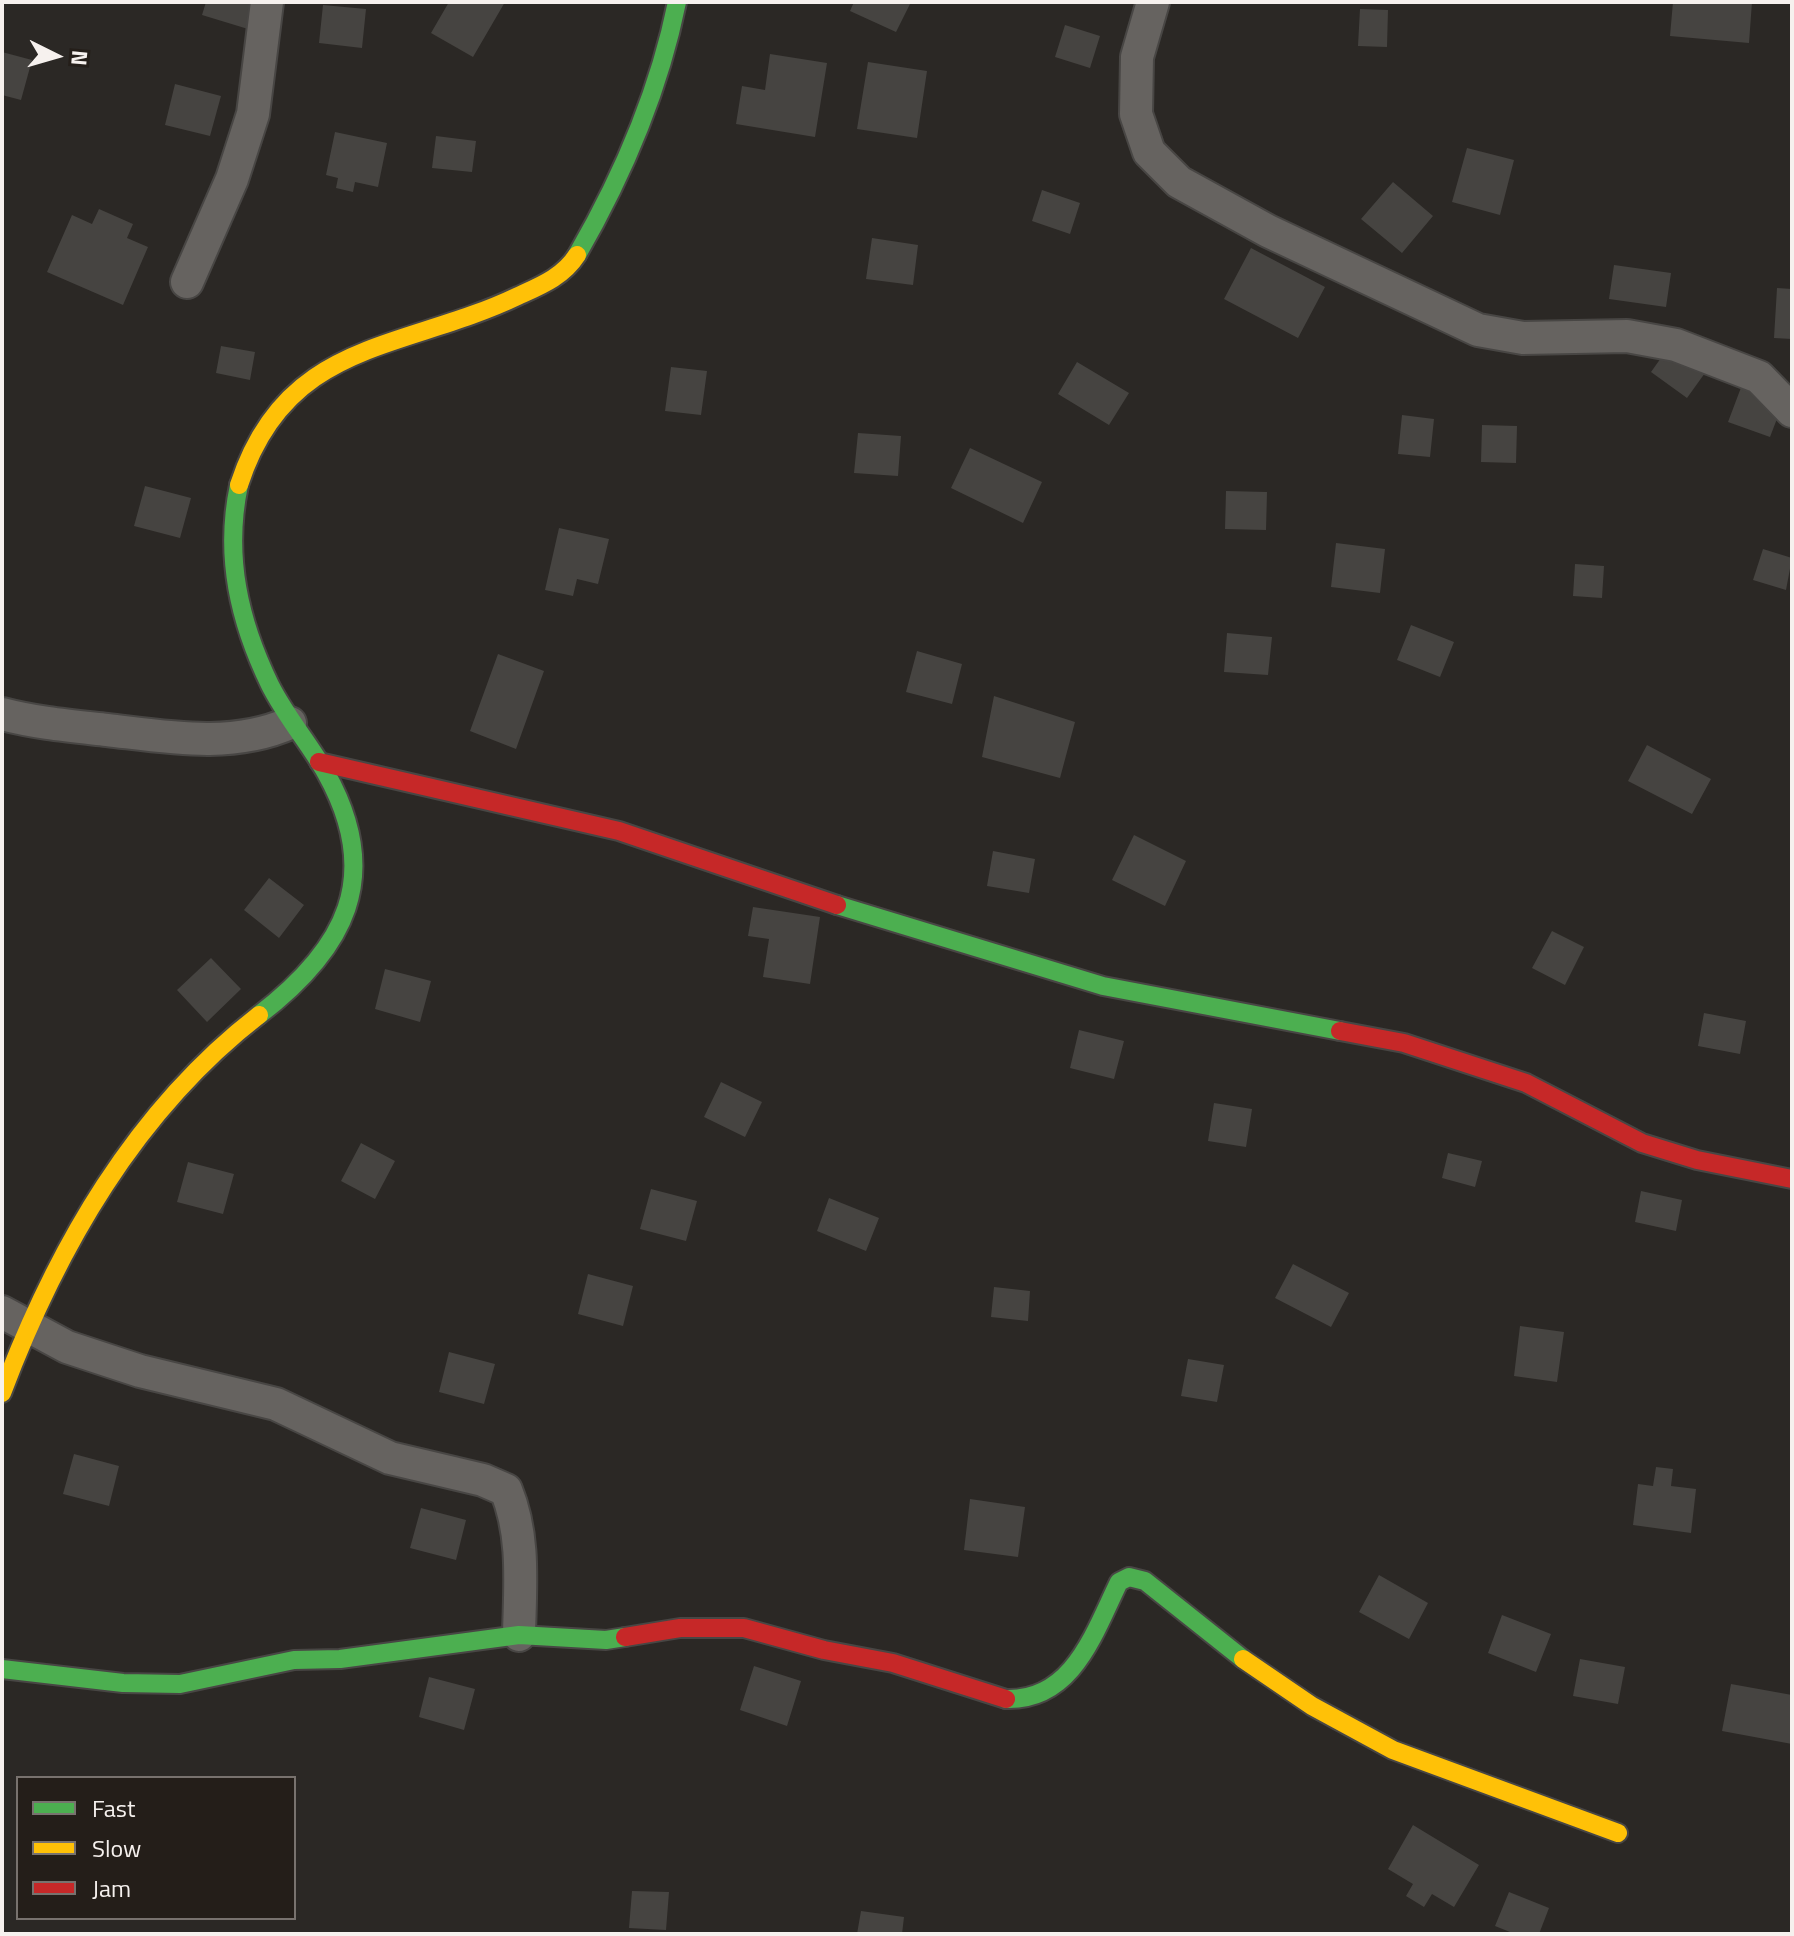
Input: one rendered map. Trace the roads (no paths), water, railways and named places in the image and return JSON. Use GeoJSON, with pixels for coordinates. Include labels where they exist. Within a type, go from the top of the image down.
{"type":"FeatureCollection","features":[{"type":"Feature","properties":{"kind":"street"},"geometry":{"type":"LineString","coordinates":[[187,282],[232,179],[253,114],[267,2]]}},
{"type":"Feature","properties":{"kind":"street"},"geometry":{"type":"LineString","coordinates":[[2,1393],[15,1318],[151,1117],[227,1040],[288,996],[326,954],[349,906],[355,859],[342,808],[319,762],[290,723],[259,664],[237,599],[229,523],[238,483],[253,448],[284,403],[321,369],[364,346],[500,307],[566,270],[618,175],[651,102],[669,49],[677,2]]}},
{"type":"Feature","properties":{"kind":"street"},"geometry":{"type":"LineString","coordinates":[[1153,2],[1137,57],[1136,114],[1149,152],[1179,182],[1268,231],[1478,330],[1523,338],[1627,336],[1676,345],[1759,377],[1792,411]]}},
{"type":"Feature","properties":{"kind":"street"},"geometry":{"type":"LineString","coordinates":[[2,714],[29,721],[185,739],[266,734],[290,723]]}},
{"type":"Feature","properties":{"kind":"street"},"geometry":{"type":"LineString","coordinates":[[319,762],[619,831],[804,895],[1103,986],[1404,1043],[1526,1083],[1642,1143],[1697,1160],[1792,1179]]}},
{"type":"Feature","properties":{"kind":"street"},"geometry":{"type":"LineString","coordinates":[[15,1318],[67,1347],[140,1371],[276,1404],[390,1458],[483,1480],[506,1490],[516,1514],[519,1544],[519,1635]]}},
{"type":"Feature","properties":{"kind":"street"},"geometry":{"type":"LineString","coordinates":[[2,1669],[123,1683],[180,1684],[294,1660],[355,1657],[519,1635],[606,1640],[680,1628],[744,1628],[824,1650],[893,1663],[999,1699],[1029,1700],[1052,1689],[1082,1657],[1119,1582],[1129,1577],[1145,1581],[1221,1644],[1312,1706],[1393,1750],[1618,1833]]}}]}
